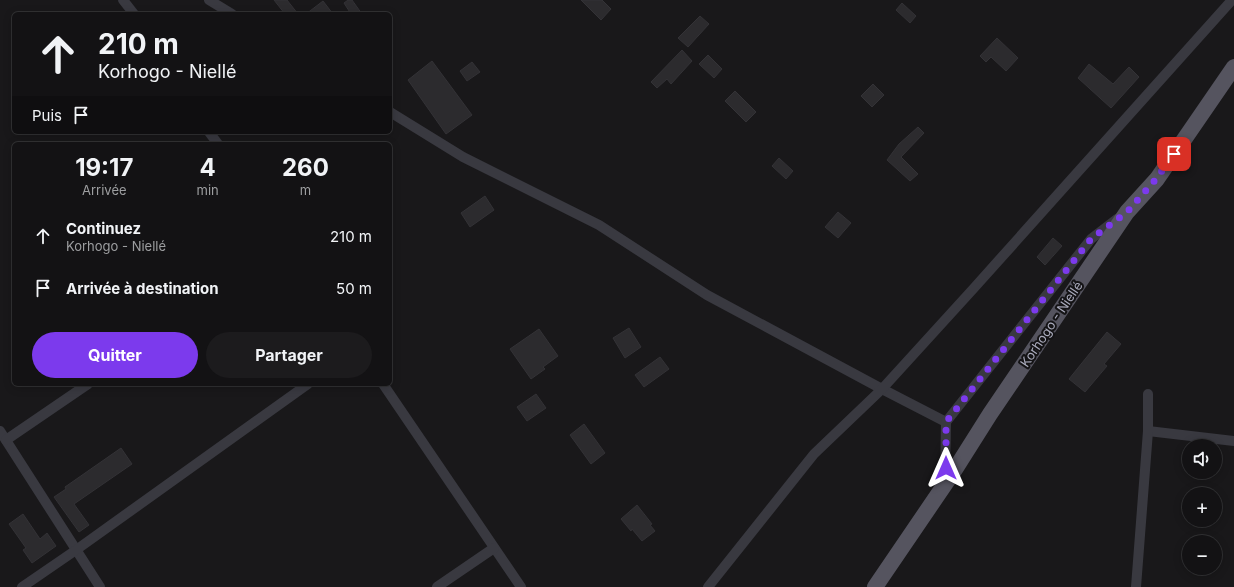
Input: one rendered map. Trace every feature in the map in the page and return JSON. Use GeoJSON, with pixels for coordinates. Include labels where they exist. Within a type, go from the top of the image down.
{"type":"FeatureCollection","features":[{"type":"Feature","properties":{"kind":"main road","name":"Korhogo - Niellé"},"geometry":{"type":"LineString","coordinates":[[876,587],[879,580],[945,484],[990,414],[1127,212],[1156,179],[1234,67]]}},
{"type":"Feature","properties":{"kind":"street"},"geometry":{"type":"LineString","coordinates":[[123,0],[132,12]]}},
{"type":"Feature","properties":{"kind":"street"},"geometry":{"type":"LineString","coordinates":[[209,0],[229,12]]}},
{"type":"Feature","properties":{"kind":"street"},"geometry":{"type":"LineString","coordinates":[[708,587],[814,454],[882,389],[1232,0]]}},
{"type":"Feature","properties":{"kind":"street"},"geometry":{"type":"LineString","coordinates":[[392,113],[463,157],[599,225],[707,295],[946,422]]}},
{"type":"Feature","properties":{"kind":"street"},"geometry":{"type":"LineString","coordinates":[[945,484],[946,422],[1091,239],[1127,212]]}},
{"type":"Feature","properties":{"kind":"street"},"geometry":{"type":"LineString","coordinates":[[6,440],[85,386]]}},
{"type":"Feature","properties":{"kind":"street"},"geometry":{"type":"LineString","coordinates":[[22,587],[305,386]]}},
{"type":"Feature","properties":{"kind":"street"},"geometry":{"type":"LineString","coordinates":[[384,386],[521,587]]}},
{"type":"Feature","properties":{"kind":"street"},"geometry":{"type":"LineString","coordinates":[[1136,587],[1148,431],[1148,394]]}},
{"type":"Feature","properties":{"kind":"street"},"geometry":{"type":"LineString","coordinates":[[0,431],[100,587]]}},
{"type":"Feature","properties":{"kind":"street"},"geometry":{"type":"LineString","coordinates":[[1148,431],[1234,441]]}},
{"type":"Feature","properties":{"kind":"street"},"geometry":{"type":"LineString","coordinates":[[437,587],[494,548]]}},
{"type":"Feature","properties":{"kind":"building"},"geometry":{"type":"Polygon","coordinates":[[[274,0],[287,0],[296,12],[283,12],[274,0]]]}},
{"type":"Feature","properties":{"kind":"building"},"geometry":{"type":"Polygon","coordinates":[[[348,0],[352,0],[361,12],[350,12],[344,3],[348,0]]]}},
{"type":"Feature","properties":{"kind":"building"},"geometry":{"type":"Polygon","coordinates":[[[581,0],[602,0],[611,9],[601,20],[581,0]]]}},
{"type":"Feature","properties":{"kind":"building"},"geometry":{"type":"Polygon","coordinates":[[[323,1],[331,12],[309,12],[323,1]]]}},
{"type":"Feature","properties":{"kind":"building"},"geometry":{"type":"Polygon","coordinates":[[[902,3],[916,16],[910,23],[896,10],[902,3]]]}},
{"type":"Feature","properties":{"kind":"building"},"geometry":{"type":"Polygon","coordinates":[[[700,16],[709,24],[688,47],[678,38],[700,16]]]}},
{"type":"Feature","properties":{"kind":"building"},"geometry":{"type":"Polygon","coordinates":[[[997,38],[1018,58],[1006,71],[991,57],[986,62],[980,56],[997,38]]]}},
{"type":"Feature","properties":{"kind":"building"},"geometry":{"type":"Polygon","coordinates":[[[682,50],[692,61],[671,84],[667,79],[657,88],[651,82],[682,50]]]}},
{"type":"Feature","properties":{"kind":"building"},"geometry":{"type":"Polygon","coordinates":[[[708,55],[722,69],[714,78],[699,64],[708,55]]]}},
{"type":"Feature","properties":{"kind":"building"},"geometry":{"type":"Polygon","coordinates":[[[432,61],[472,115],[446,134],[408,80],[432,61]]]}},
{"type":"Feature","properties":{"kind":"building"},"geometry":{"type":"Polygon","coordinates":[[[472,62],[480,72],[467,81],[460,71],[472,62]]]}},
{"type":"Feature","properties":{"kind":"building"},"geometry":{"type":"Polygon","coordinates":[[[1089,64],[1113,84],[1129,67],[1139,77],[1111,108],[1078,78],[1089,64]]]}},
{"type":"Feature","properties":{"kind":"building"},"geometry":{"type":"Polygon","coordinates":[[[873,84],[884,95],[872,107],[861,96],[873,84]]]}},
{"type":"Feature","properties":{"kind":"building"},"geometry":{"type":"Polygon","coordinates":[[[735,91],[756,112],[746,122],[725,101],[735,91]]]}},
{"type":"Feature","properties":{"kind":"building"},"geometry":{"type":"Polygon","coordinates":[[[918,127],[924,133],[901,157],[918,174],[910,181],[887,160],[899,144],[918,127]]]}},
{"type":"Feature","properties":{"kind":"building"},"geometry":{"type":"Polygon","coordinates":[[[779,158],[793,171],[786,179],[772,166],[779,158]]]}},
{"type":"Feature","properties":{"kind":"building"},"geometry":{"type":"Polygon","coordinates":[[[485,196],[494,210],[470,227],[461,213],[485,196]]]}},
{"type":"Feature","properties":{"kind":"building"},"geometry":{"type":"Polygon","coordinates":[[[838,212],[851,223],[838,238],[825,227],[838,212]]]}},
{"type":"Feature","properties":{"kind":"building"},"geometry":{"type":"Polygon","coordinates":[[[1053,238],[1062,246],[1045,265],[1037,257],[1053,238]]]}},
{"type":"Feature","properties":{"kind":"building"},"geometry":{"type":"Polygon","coordinates":[[[629,328],[641,347],[625,358],[613,338],[629,328]]]}},
{"type":"Feature","properties":{"kind":"building"},"geometry":{"type":"Polygon","coordinates":[[[539,329],[558,356],[543,367],[545,369],[531,379],[510,349],[539,329]]]}},
{"type":"Feature","properties":{"kind":"building"},"geometry":{"type":"Polygon","coordinates":[[[1107,332],[1121,344],[1104,364],[1107,366],[1085,392],[1069,379],[1107,332]]]}},
{"type":"Feature","properties":{"kind":"building"},"geometry":{"type":"Polygon","coordinates":[[[660,357],[669,369],[644,387],[635,375],[660,357]]]}},
{"type":"Feature","properties":{"kind":"building"},"geometry":{"type":"Polygon","coordinates":[[[536,394],[546,408],[527,421],[517,407],[536,394]]]}},
{"type":"Feature","properties":{"kind":"building"},"geometry":{"type":"Polygon","coordinates":[[[584,424],[605,453],[591,464],[570,435],[584,424]]]}},
{"type":"Feature","properties":{"kind":"building"},"geometry":{"type":"Polygon","coordinates":[[[121,448],[132,464],[74,504],[89,525],[79,532],[54,497],[66,489],[65,487],[121,448]]]}},
{"type":"Feature","properties":{"kind":"building"},"geometry":{"type":"Polygon","coordinates":[[[637,505],[652,524],[650,525],[655,531],[642,541],[621,519],[637,505]]]}},
{"type":"Feature","properties":{"kind":"building"},"geometry":{"type":"Polygon","coordinates":[[[23,514],[40,539],[47,533],[56,546],[32,563],[23,550],[26,548],[9,524],[23,514]]]}},
{"type":"Feature","properties":{"kind":"route"},"geometry":{"type":"LineString","coordinates":[[946,468],[946,422],[1091,239],[1127,212],[1156,179],[1174,154]]}}]}
